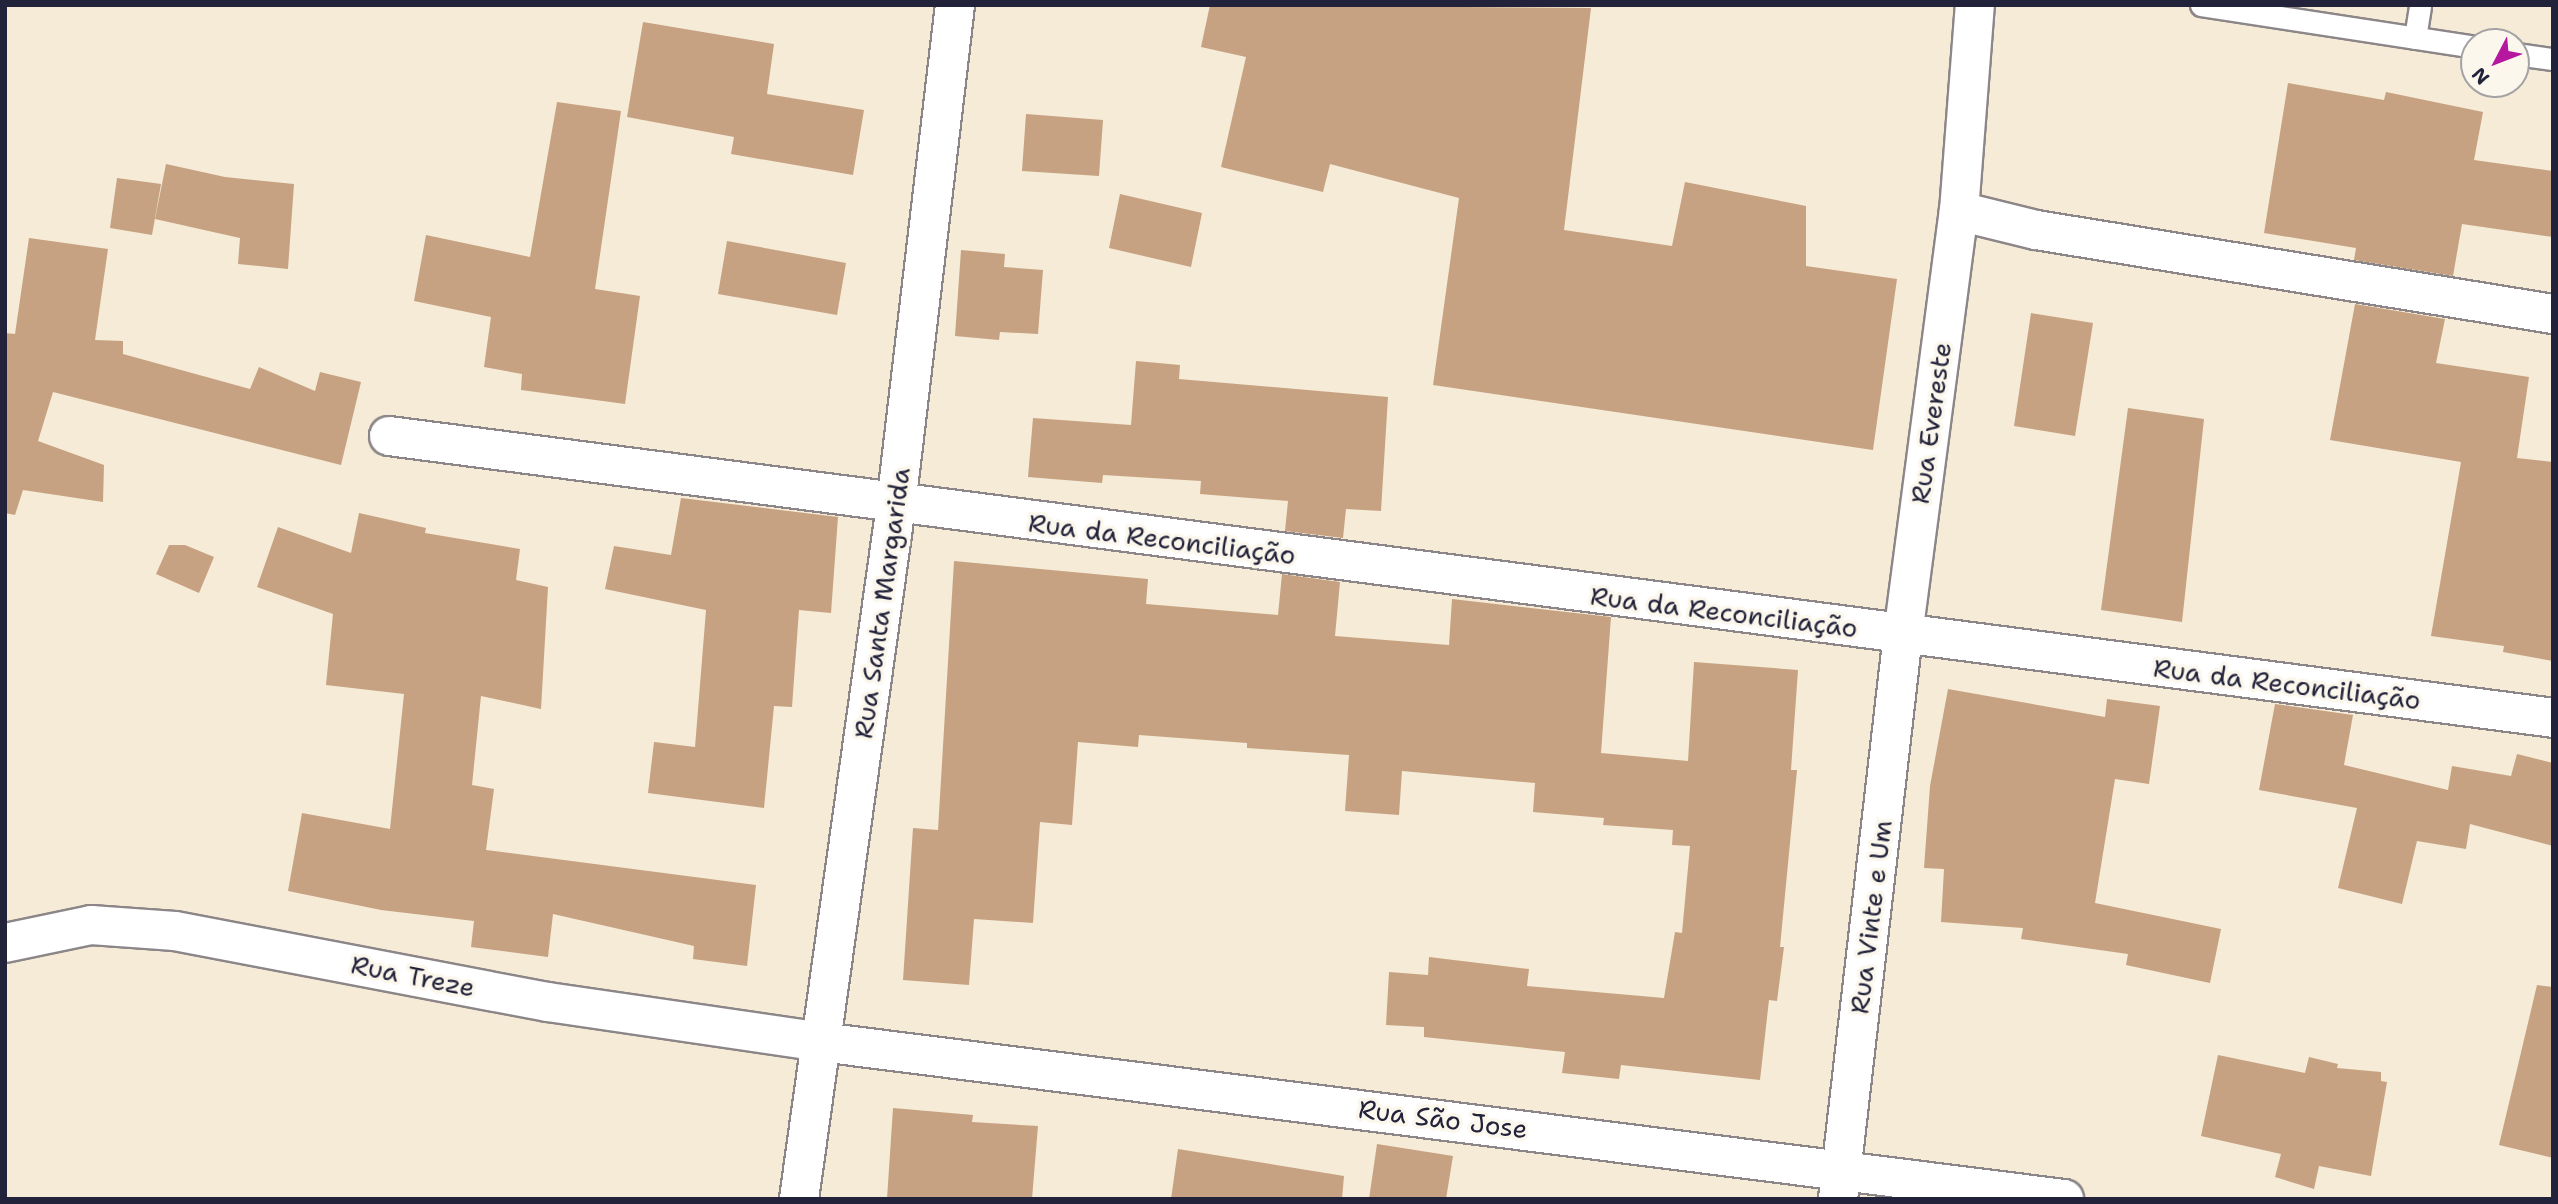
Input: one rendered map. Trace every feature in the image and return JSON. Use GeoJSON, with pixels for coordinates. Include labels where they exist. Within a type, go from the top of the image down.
{"type":"FeatureCollection","features":[{"type":"Feature","properties":{"kind":"street","name":"Rua Santa Margarida"},"geometry":{"type":"LineString","coordinates":[[799,1199],[896,505],[956,5]]}},
{"type":"Feature","properties":{"kind":"street","name":"Rua Evereste"},"geometry":{"type":"LineString","coordinates":[[1903,635],[1959,211],[1975,5]]}},
{"type":"Feature","properties":{"kind":"street"},"geometry":{"type":"LineString","coordinates":[[1959,211],[2036,230],[2553,314]]}},
{"type":"Feature","properties":{"kind":"street","name":"Rua da Reconciliação"},"geometry":{"type":"LineString","coordinates":[[389,436],[896,505],[2553,718]]}},
{"type":"Feature","properties":{"kind":"street","name":"Rua Vinte e Um"},"geometry":{"type":"LineString","coordinates":[[1840,1183],[1903,635]]}},
{"type":"Feature","properties":{"kind":"street","name":"Rua Treze"},"geometry":{"type":"LineString","coordinates":[[5,943],[91,925],[175,931],[548,1002],[821,1042]]}},
{"type":"Feature","properties":{"kind":"street","name":"Rua São Jose"},"geometry":{"type":"LineString","coordinates":[[821,1042],[1840,1183],[2064,1199]]}},
{"type":"Feature","properties":{"kind":"lane"},"geometry":{"type":"LineString","coordinates":[[2201,5],[2460,45]]}},
{"type":"Feature","properties":{"kind":"lane"},"geometry":{"type":"LineString","coordinates":[[2415,38],[2420,5]]}},
{"type":"Feature","properties":{"kind":"lane"},"geometry":{"type":"LineString","coordinates":[[2530,56],[2553,59]]}},
{"type":"Feature","properties":{"kind":"building"},"geometry":{"type":"Polygon","coordinates":[[[1210,5],[1591,8],[1564,230],[1672,246],[1685,182],[1806,206],[1806,266],[1897,279],[1873,450],[1433,385],[1459,198],[1330,164],[1323,192],[1221,167],[1246,57],[1201,47],[1210,5]]]}},
{"type":"Feature","properties":{"kind":"building"},"geometry":{"type":"Polygon","coordinates":[[[643,22],[774,44],[767,94],[864,110],[853,175],[731,154],[734,137],[627,117],[643,22]]]}},
{"type":"Feature","properties":{"kind":"building"},"geometry":{"type":"Polygon","coordinates":[[[2288,83],[2384,100],[2386,92],[2483,112],[2474,160],[2553,171],[2553,237],[2462,224],[2453,276],[2354,260],[2356,248],[2264,233],[2288,83]]]}},
{"type":"Feature","properties":{"kind":"building"},"geometry":{"type":"Polygon","coordinates":[[[557,102],[621,111],[595,289],[640,296],[625,404],[521,390],[522,374],[484,367],[491,317],[414,301],[426,235],[530,257],[557,102]]]}},
{"type":"Feature","properties":{"kind":"building"},"geometry":{"type":"Polygon","coordinates":[[[1026,114],[1103,120],[1099,176],[1022,171],[1026,114]]]}},
{"type":"Feature","properties":{"kind":"building"},"geometry":{"type":"Polygon","coordinates":[[[166,164],[225,177],[294,184],[288,269],[238,264],[240,238],[155,219],[166,164]]]}},
{"type":"Feature","properties":{"kind":"building"},"geometry":{"type":"Polygon","coordinates":[[[117,178],[161,184],[152,235],[110,228],[117,178]]]}},
{"type":"Feature","properties":{"kind":"building"},"geometry":{"type":"Polygon","coordinates":[[[1120,194],[1202,213],[1191,267],[1109,248],[1120,194]]]}},
{"type":"Feature","properties":{"kind":"building"},"geometry":{"type":"Polygon","coordinates":[[[29,238],[108,249],[95,340],[123,341],[123,354],[250,389],[259,367],[315,391],[320,372],[361,382],[341,465],[53,392],[38,441],[104,465],[103,502],[23,490],[15,515],[5,513],[5,333],[15,334],[29,238]]]}},
{"type":"Feature","properties":{"kind":"building"},"geometry":{"type":"Polygon","coordinates":[[[727,241],[846,263],[837,315],[718,294],[727,241]]]}},
{"type":"Feature","properties":{"kind":"building"},"geometry":{"type":"Polygon","coordinates":[[[961,250],[1005,254],[1004,267],[1043,270],[1038,334],[1000,332],[999,340],[955,336],[961,250]]]}},
{"type":"Feature","properties":{"kind":"building"},"geometry":{"type":"Polygon","coordinates":[[[2355,304],[2445,319],[2436,363],[2529,377],[2517,458],[2553,462],[2553,661],[2503,652],[2504,646],[2431,636],[2461,462],[2330,440],[2355,304]]]}},
{"type":"Feature","properties":{"kind":"building"},"geometry":{"type":"Polygon","coordinates":[[[2031,313],[2093,323],[2075,436],[2014,426],[2031,313]]]}},
{"type":"Feature","properties":{"kind":"building"},"geometry":{"type":"Polygon","coordinates":[[[1136,361],[1180,365],[1179,379],[1388,397],[1381,511],[1346,509],[1343,538],[1285,531],[1288,501],[1200,494],[1201,481],[1103,475],[1102,483],[1028,477],[1033,418],[1131,425],[1136,361]]]}},
{"type":"Feature","properties":{"kind":"building"},"geometry":{"type":"Polygon","coordinates":[[[2128,408],[2204,419],[2182,622],[2101,610],[2128,408]]]}},
{"type":"Feature","properties":{"kind":"building"},"geometry":{"type":"Polygon","coordinates":[[[681,498],[838,517],[831,613],[799,610],[792,707],[774,706],[764,808],[648,793],[654,742],[695,747],[706,610],[605,589],[614,546],[671,555],[681,498]]]}},
{"type":"Feature","properties":{"kind":"building"},"geometry":{"type":"Polygon","coordinates":[[[359,513],[426,528],[425,533],[520,549],[516,580],[548,587],[541,709],[481,696],[472,785],[494,789],[486,850],[756,885],[747,966],[693,959],[694,946],[553,914],[548,957],[471,947],[474,921],[381,910],[288,891],[302,813],[390,829],[404,694],[326,685],[333,614],[257,587],[278,527],[351,553],[359,513]]]}},
{"type":"Feature","properties":{"kind":"building"},"geometry":{"type":"Polygon","coordinates":[[[169,545],[185,545],[214,557],[199,593],[156,574],[169,545]]]}},
{"type":"Feature","properties":{"kind":"building"},"geometry":{"type":"Polygon","coordinates":[[[954,561],[1148,579],[1146,604],[1278,615],[1282,574],[1340,582],[1335,636],[1449,645],[1452,599],[1611,617],[1601,753],[1688,761],[1694,662],[1798,670],[1791,770],[1797,770],[1780,947],[1784,947],[1777,1001],[1769,1000],[1760,1080],[1621,1065],[1619,1079],[1562,1073],[1565,1052],[1424,1037],[1424,1027],[1386,1025],[1389,972],[1428,975],[1429,957],[1529,969],[1527,986],[1664,998],[1675,932],[1682,933],[1690,846],[1672,845],[1673,830],[1603,825],[1604,818],[1533,812],[1535,783],[1402,771],[1399,815],[1345,811],[1349,755],[1247,748],[1247,743],[1139,735],[1138,747],[1078,742],[1072,825],[1040,822],[1033,923],[974,919],[969,985],[903,980],[913,828],[938,830],[954,561]]]}},
{"type":"Feature","properties":{"kind":"building"},"geometry":{"type":"Polygon","coordinates":[[[1948,689],[2105,717],[2107,699],[2160,706],[2149,784],[2115,779],[2095,903],[2221,929],[2210,983],[2126,965],[2128,954],[2021,939],[2023,928],[1941,922],[1944,869],[1924,868],[1930,786],[1948,689]]]}},
{"type":"Feature","properties":{"kind":"building"},"geometry":{"type":"Polygon","coordinates":[[[2275,704],[2353,715],[2344,765],[2448,790],[2452,766],[2511,776],[2517,754],[2553,763],[2553,846],[2470,824],[2466,849],[2417,841],[2402,904],[2338,888],[2357,808],[2259,790],[2275,704]]]}},
{"type":"Feature","properties":{"kind":"building"},"geometry":{"type":"Polygon","coordinates":[[[2537,985],[2553,987],[2553,1158],[2499,1145],[2537,985]]]}},
{"type":"Feature","properties":{"kind":"building"},"geometry":{"type":"Polygon","coordinates":[[[2218,1055],[2305,1073],[2309,1057],[2338,1064],[2337,1068],[2381,1072],[2381,1081],[2387,1082],[2371,1176],[2319,1166],[2314,1189],[2275,1177],[2281,1154],[2201,1136],[2218,1055]]]}},
{"type":"Feature","properties":{"kind":"building"},"geometry":{"type":"Polygon","coordinates":[[[893,1108],[973,1115],[972,1122],[1038,1126],[1032,1199],[887,1199],[893,1108]]]}},
{"type":"Feature","properties":{"kind":"building"},"geometry":{"type":"Polygon","coordinates":[[[1377,1144],[1453,1156],[1446,1199],[1369,1199],[1377,1144]]]}},
{"type":"Feature","properties":{"kind":"building"},"geometry":{"type":"Polygon","coordinates":[[[1178,1149],[1344,1176],[1342,1199],[1171,1199],[1178,1149]]]}}]}
